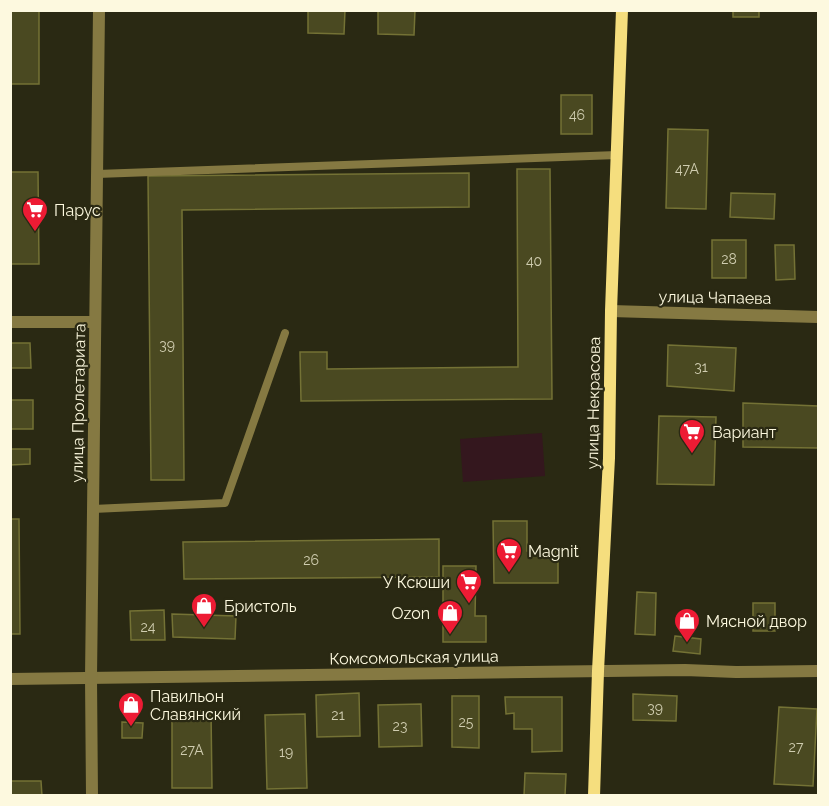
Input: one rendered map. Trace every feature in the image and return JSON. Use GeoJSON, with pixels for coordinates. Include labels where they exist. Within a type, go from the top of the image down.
{"type":"FeatureCollection","features":[{"type":"Feature","properties":{"kind":"street","name":"улица Пролетариата"},"geometry":{"type":"LineString","coordinates":[[92,795],[91,678],[99,10]]}},
{"type":"Feature","properties":{"kind":"street","name":"улица Некрасова"},"geometry":{"type":"LineString","coordinates":[[594,795],[609,458],[611,311],[622,10]]}},
{"type":"Feature","properties":{"kind":"street","name":"улица Чапаева"},"geometry":{"type":"LineString","coordinates":[[611,311],[819,316]]}},
{"type":"Feature","properties":{"kind":"street"},"geometry":{"type":"LineString","coordinates":[[10,322],[95,322]]}},
{"type":"Feature","properties":{"kind":"street","name":"Комсомольская улица"},"geometry":{"type":"LineString","coordinates":[[10,679],[598,670],[819,671]]}},
{"type":"Feature","properties":{"kind":"lane"},"geometry":{"type":"LineString","coordinates":[[97,174],[617,156]]}},
{"type":"Feature","properties":{"kind":"lane"},"geometry":{"type":"LineString","coordinates":[[93,509],[225,503],[285,333]]}},
{"type":"Feature","properties":{"kind":"shaded area"},"geometry":{"type":"Polygon","coordinates":[[[542,433],[545,476],[463,482],[460,439],[542,433]]]}},
{"type":"Feature","properties":{"kind":"building"},"geometry":{"type":"Polygon","coordinates":[[[10,10],[39,10],[39,84],[10,84],[10,10]]]}},
{"type":"Feature","properties":{"kind":"building"},"geometry":{"type":"Polygon","coordinates":[[[308,10],[345,10],[344,34],[308,33],[308,10]]]}},
{"type":"Feature","properties":{"kind":"building"},"geometry":{"type":"Polygon","coordinates":[[[378,10],[415,10],[414,35],[378,34],[378,10]]]}},
{"type":"Feature","properties":{"kind":"building"},"geometry":{"type":"Polygon","coordinates":[[[733,10],[759,10],[759,17],[733,17],[733,10]]]}},
{"type":"Feature","properties":{"kind":"building"},"geometry":{"type":"Polygon","coordinates":[[[561,95],[592,95],[592,134],[561,134],[561,95]]]}},
{"type":"Feature","properties":{"kind":"building"},"geometry":{"type":"Polygon","coordinates":[[[668,129],[708,130],[706,209],[666,208],[668,129]]]}},
{"type":"Feature","properties":{"kind":"building"},"geometry":{"type":"Polygon","coordinates":[[[517,169],[550,169],[552,399],[301,401],[300,352],[327,352],[327,369],[518,367],[517,169]]]}},
{"type":"Feature","properties":{"kind":"building"},"geometry":{"type":"Polygon","coordinates":[[[10,172],[38,172],[39,264],[10,264],[10,172]]]}},
{"type":"Feature","properties":{"kind":"building"},"geometry":{"type":"Polygon","coordinates":[[[469,173],[469,207],[182,210],[184,480],[151,480],[148,176],[469,173]]]}},
{"type":"Feature","properties":{"kind":"building"},"geometry":{"type":"Polygon","coordinates":[[[731,193],[775,194],[774,219],[730,217],[731,193]]]}},
{"type":"Feature","properties":{"kind":"building"},"geometry":{"type":"Polygon","coordinates":[[[712,240],[746,240],[746,278],[712,278],[712,240]]]}},
{"type":"Feature","properties":{"kind":"building"},"geometry":{"type":"Polygon","coordinates":[[[775,245],[794,245],[795,279],[776,280],[775,245]]]}},
{"type":"Feature","properties":{"kind":"building"},"geometry":{"type":"Polygon","coordinates":[[[10,343],[30,343],[31,368],[10,368],[10,343]]]}},
{"type":"Feature","properties":{"kind":"building"},"geometry":{"type":"Polygon","coordinates":[[[668,345],[736,348],[734,391],[667,386],[668,345]]]}},
{"type":"Feature","properties":{"kind":"building"},"geometry":{"type":"Polygon","coordinates":[[[10,400],[33,400],[33,429],[10,429],[10,400]]]}},
{"type":"Feature","properties":{"kind":"building"},"geometry":{"type":"Polygon","coordinates":[[[743,403],[818,406],[818,448],[743,447],[743,403]]]}},
{"type":"Feature","properties":{"kind":"building"},"geometry":{"type":"Polygon","coordinates":[[[659,416],[716,417],[714,485],[657,484],[659,416]]]}},
{"type":"Feature","properties":{"kind":"building"},"geometry":{"type":"Polygon","coordinates":[[[10,449],[30,449],[30,464],[10,465],[10,449]]]}},
{"type":"Feature","properties":{"kind":"building"},"geometry":{"type":"Polygon","coordinates":[[[10,519],[19,519],[20,634],[10,634],[10,519]]]}},
{"type":"Feature","properties":{"kind":"building"},"geometry":{"type":"Polygon","coordinates":[[[493,521],[527,521],[527,551],[558,551],[558,583],[494,583],[493,521]]]}},
{"type":"Feature","properties":{"kind":"building"},"geometry":{"type":"Polygon","coordinates":[[[439,539],[439,577],[184,579],[183,542],[439,539]]]}},
{"type":"Feature","properties":{"kind":"building"},"geometry":{"type":"Polygon","coordinates":[[[443,566],[476,566],[475,616],[486,616],[486,642],[443,642],[443,566]]]}},
{"type":"Feature","properties":{"kind":"building"},"geometry":{"type":"Polygon","coordinates":[[[637,592],[656,593],[655,635],[635,634],[637,592]]]}},
{"type":"Feature","properties":{"kind":"building"},"geometry":{"type":"Polygon","coordinates":[[[753,603],[775,603],[775,631],[753,631],[753,603]]]}},
{"type":"Feature","properties":{"kind":"building"},"geometry":{"type":"Polygon","coordinates":[[[164,610],[165,640],[131,640],[130,611],[164,610]]]}},
{"type":"Feature","properties":{"kind":"building"},"geometry":{"type":"Polygon","coordinates":[[[172,614],[236,616],[235,639],[173,637],[172,614]]]}},
{"type":"Feature","properties":{"kind":"building"},"geometry":{"type":"Polygon","coordinates":[[[675,636],[701,639],[700,654],[673,651],[675,636]]]}},
{"type":"Feature","properties":{"kind":"building"},"geometry":{"type":"Polygon","coordinates":[[[359,693],[360,736],[317,737],[316,695],[359,693]]]}},
{"type":"Feature","properties":{"kind":"building"},"geometry":{"type":"Polygon","coordinates":[[[633,694],[677,696],[676,721],[633,720],[633,694]]]}},
{"type":"Feature","properties":{"kind":"building"},"geometry":{"type":"Polygon","coordinates":[[[452,696],[479,696],[479,748],[452,747],[452,696]]]}},
{"type":"Feature","properties":{"kind":"building"},"geometry":{"type":"Polygon","coordinates":[[[505,697],[562,697],[562,751],[532,752],[532,729],[514,729],[514,713],[506,714],[505,697]]]}},
{"type":"Feature","properties":{"kind":"building"},"geometry":{"type":"Polygon","coordinates":[[[421,704],[422,746],[379,747],[378,705],[421,704]]]}},
{"type":"Feature","properties":{"kind":"building"},"geometry":{"type":"Polygon","coordinates":[[[779,707],[817,709],[813,786],[774,784],[779,707]]]}},
{"type":"Feature","properties":{"kind":"building"},"geometry":{"type":"Polygon","coordinates":[[[172,711],[211,711],[212,788],[172,788],[172,711]]]}},
{"type":"Feature","properties":{"kind":"building"},"geometry":{"type":"Polygon","coordinates":[[[305,714],[307,788],[267,789],[265,715],[305,714]]]}},
{"type":"Feature","properties":{"kind":"building"},"geometry":{"type":"Polygon","coordinates":[[[122,722],[143,723],[142,738],[122,738],[122,722]]]}},
{"type":"Feature","properties":{"kind":"building"},"geometry":{"type":"Polygon","coordinates":[[[525,773],[566,774],[565,796],[524,796],[525,773]]]}},
{"type":"Feature","properties":{"kind":"building"},"geometry":{"type":"Polygon","coordinates":[[[10,781],[41,781],[42,796],[10,796],[10,781]]]}},
{"type":"Feature","properties":{"kind":"place","name":"Парус"},"geometry":{"type":"Point","coordinates":[35,233]}},
{"type":"Feature","properties":{"kind":"place","name":"Вариант"},"geometry":{"type":"Point","coordinates":[692,455]}},
{"type":"Feature","properties":{"kind":"place","name":"Magnit"},"geometry":{"type":"Point","coordinates":[509,574]}},
{"type":"Feature","properties":{"kind":"place","name":"У Ксюши"},"geometry":{"type":"Point","coordinates":[469,605]}},
{"type":"Feature","properties":{"kind":"place","name":"Бристоль"},"geometry":{"type":"Point","coordinates":[204,629]}},
{"type":"Feature","properties":{"kind":"place","name":"Ozon"},"geometry":{"type":"Point","coordinates":[450,636]}},
{"type":"Feature","properties":{"kind":"place","name":"Мясной двор"},"geometry":{"type":"Point","coordinates":[687,644]}},
{"type":"Feature","properties":{"kind":"place","name":"Павильон Славянский"},"geometry":{"type":"Point","coordinates":[131,728]}}]}
